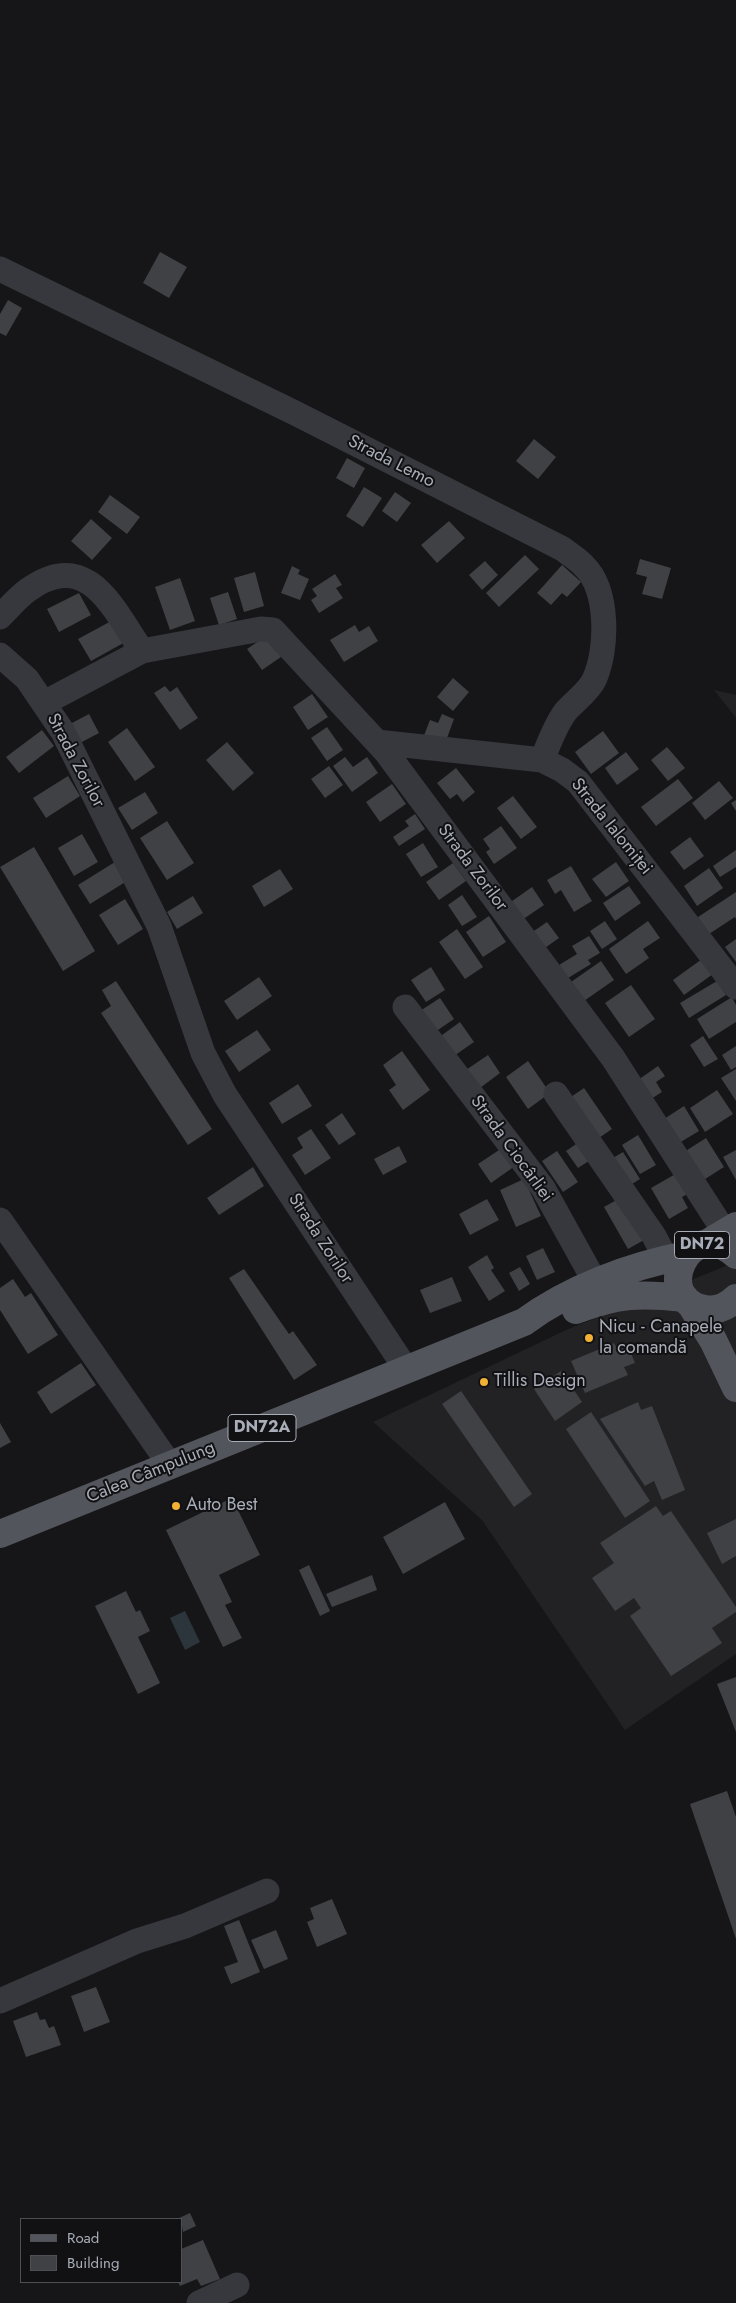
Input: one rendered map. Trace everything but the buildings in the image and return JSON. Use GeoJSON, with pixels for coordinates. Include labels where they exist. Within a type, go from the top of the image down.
{"type":"FeatureCollection","features":[{"type":"Feature","properties":{"kind":"main road","name":"Calea Câmpulung"},"geometry":{"type":"LineString","coordinates":[[0,1534],[524,1322],[548,1304],[601,1291],[704,1243]]}},
{"type":"Feature","properties":{"kind":"main road","name":"DN72"},"geometry":{"type":"LineString","coordinates":[[736,1255],[727,1248],[717,1244],[704,1243],[681,1263],[678,1281],[687,1300],[713,1340],[736,1388]]}},
{"type":"Feature","properties":{"kind":"main road","name":"Calea Câmpulung"},"geometry":{"type":"LineString","coordinates":[[601,1291],[687,1300],[700,1308],[710,1310],[721,1308],[736,1298]]}},
{"type":"Feature","properties":{"kind":"street","name":"Strada Lemo"},"geometry":{"type":"LineString","coordinates":[[0,269],[321,426],[563,549],[585,566],[597,588],[602,612],[604,632],[602,658],[594,682],[565,713],[542,760]]}},
{"type":"Feature","properties":{"kind":"street"},"geometry":{"type":"LineString","coordinates":[[0,616],[28,590],[51,577],[80,576],[100,590],[142,651]]}},
{"type":"Feature","properties":{"kind":"street","name":"Strada Zorilor"},"geometry":{"type":"LineString","coordinates":[[44,703],[142,651],[261,628],[273,630],[378,742],[613,1058],[704,1243]]}},
{"type":"Feature","properties":{"kind":"street","name":"Strada Zorilor"},"geometry":{"type":"LineString","coordinates":[[0,655],[26,679],[62,732],[160,926],[203,1053],[225,1095],[406,1369]]}},
{"type":"Feature","properties":{"kind":"street","name":"Strada Ialomiței"},"geometry":{"type":"LineString","coordinates":[[378,742],[542,760],[562,770],[578,782],[736,987]]}},
{"type":"Feature","properties":{"kind":"street","name":"Strada Ciocârliei"},"geometry":{"type":"LineString","coordinates":[[405,1007],[543,1188],[601,1291]]}},
{"type":"Feature","properties":{"kind":"street"},"geometry":{"type":"LineString","coordinates":[[556,1094],[654,1236],[704,1243]]}},
{"type":"Feature","properties":{"kind":"street"},"geometry":{"type":"LineString","coordinates":[[0,1220],[170,1465]]}},
{"type":"Feature","properties":{"kind":"street"},"geometry":{"type":"LineString","coordinates":[[0,2001],[137,1941],[185,1926],[266,1891]]}},
{"type":"Feature","properties":{"kind":"street"},"geometry":{"type":"LineString","coordinates":[[200,2303],[237,2285]]}},
{"type":"Feature","properties":{"kind":"shaded area"},"geometry":{"type":"Polygon","coordinates":[[[714,690],[736,695],[736,718],[714,690]]]}},
{"type":"Feature","properties":{"kind":"shaded area"},"geometry":{"type":"Polygon","coordinates":[[[736,1262],[736,1654],[625,1730],[482,1520],[373,1422],[566,1330],[736,1262]]]}},
{"type":"Feature","properties":{"kind":"shaded area"},"geometry":{"type":"Polygon","coordinates":[[[185,1611],[200,1642],[185,1650],[170,1618],[185,1611]]]}},
{"type":"Feature","properties":{"kind":"place","name":"Nicu - Canapele la comandă"},"geometry":{"type":"Point","coordinates":[589,1338]}},
{"type":"Feature","properties":{"kind":"place","name":"Tillis Design"},"geometry":{"type":"Point","coordinates":[484,1382]}},
{"type":"Feature","properties":{"kind":"place","name":"Auto Best"},"geometry":{"type":"Point","coordinates":[176,1506]}}]}
